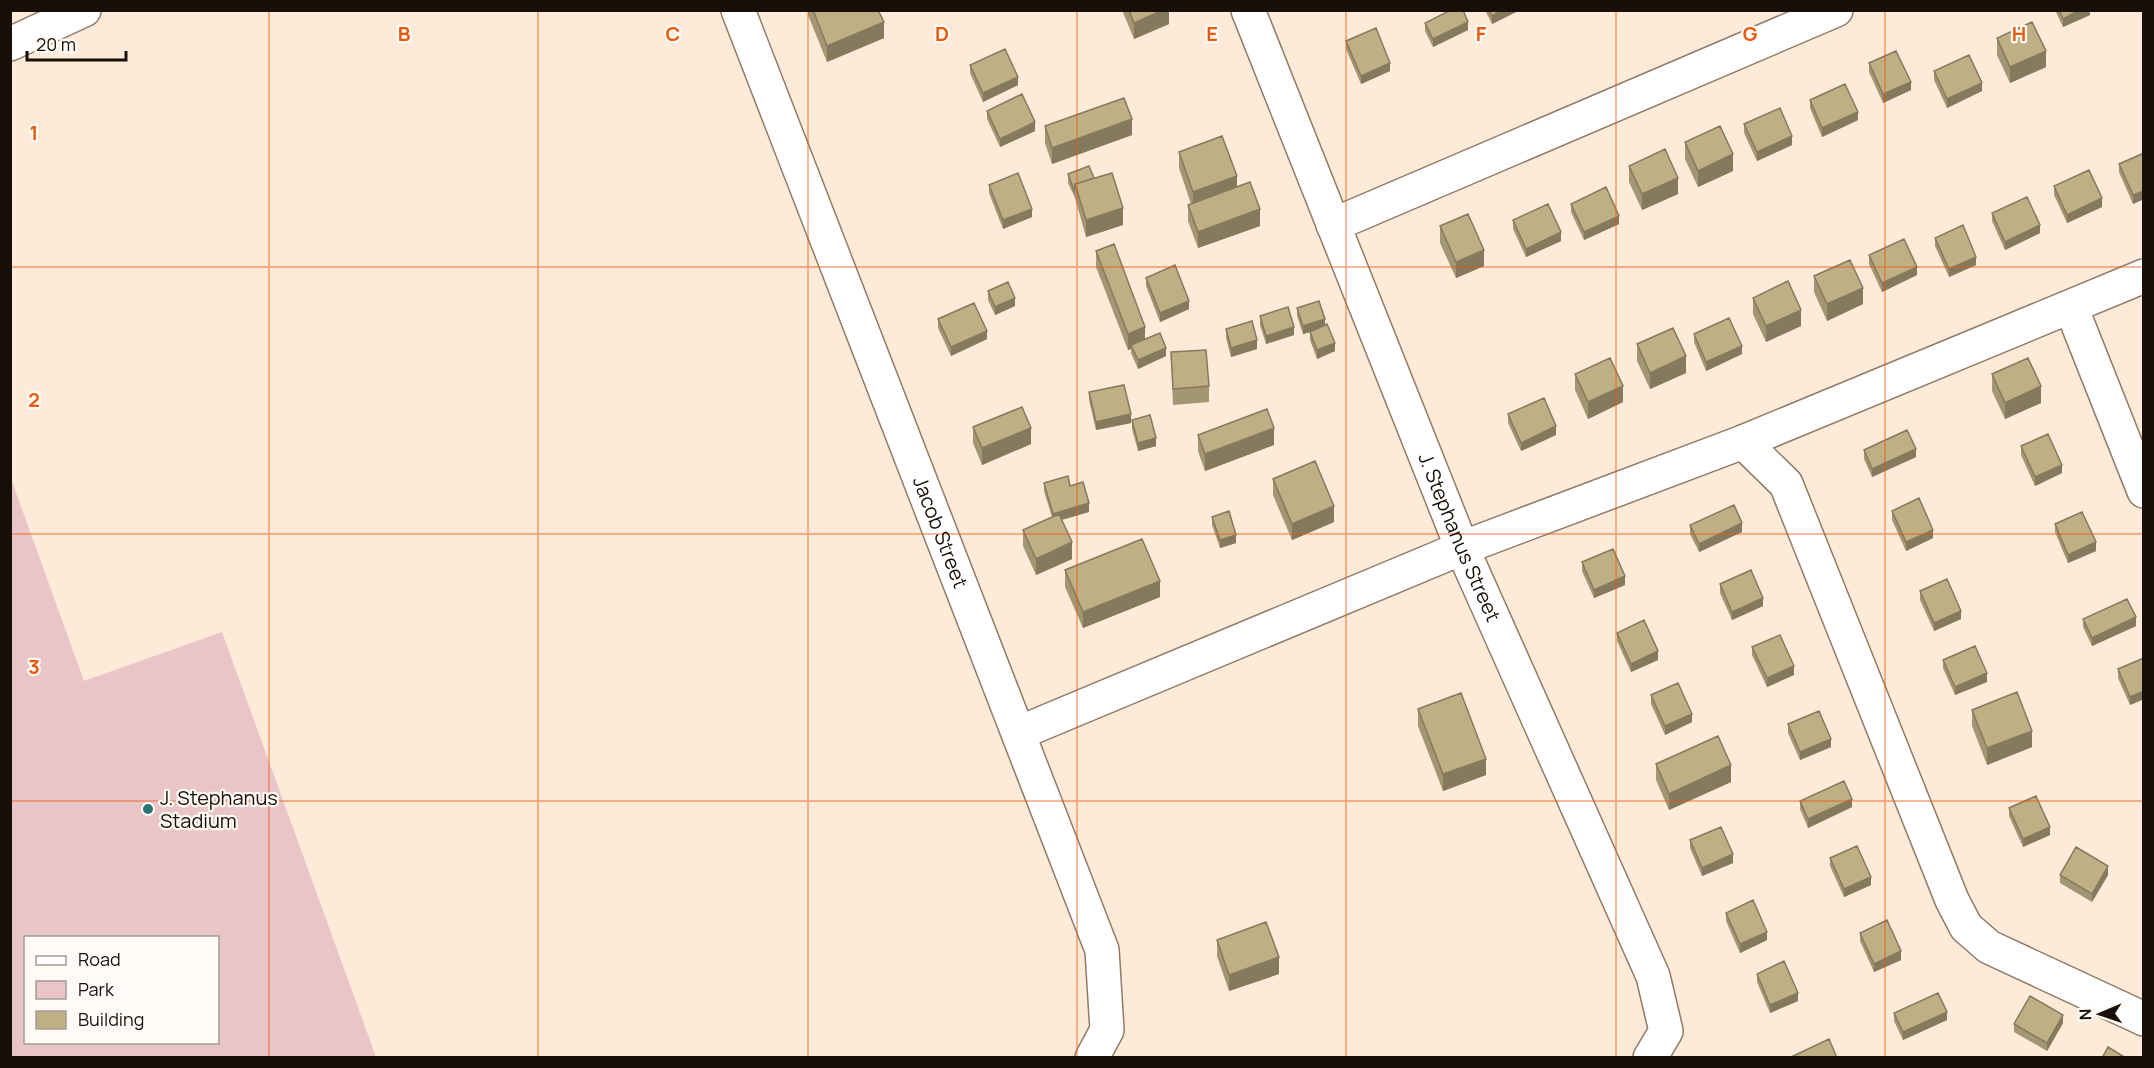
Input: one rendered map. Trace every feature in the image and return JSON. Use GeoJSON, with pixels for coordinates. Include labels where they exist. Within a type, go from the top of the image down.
{"type":"FeatureCollection","features":[{"type":"Feature","properties":{"kind":"street"},"geometry":{"type":"LineString","coordinates":[[10,44],[84,10]]}},
{"type":"Feature","properties":{"kind":"street","name":"Jacob Street"},"geometry":{"type":"LineString","coordinates":[[738,10],[1102,950],[1107,1030],[1092,1058]]}},
{"type":"Feature","properties":{"kind":"street","name":"J. Stephanus Street"},"geometry":{"type":"LineString","coordinates":[[1248,10],[1462,548],[1653,976],[1665,1049]]}},
{"type":"Feature","properties":{"kind":"street"},"geometry":{"type":"LineString","coordinates":[[1333,225],[1836,10]]}},
{"type":"Feature","properties":{"kind":"street"},"geometry":{"type":"LineString","coordinates":[[1019,733],[1462,548],[1743,442],[2144,276]]}},
{"type":"Feature","properties":{"kind":"street"},"geometry":{"type":"LineString","coordinates":[[2071,307],[2144,491]]}},
{"type":"Feature","properties":{"kind":"street"},"geometry":{"type":"LineString","coordinates":[[1743,442],[1786,484],[1952,900],[1966,927],[1989,947],[2144,1020]]}},
{"type":"Feature","properties":{"kind":"green space","name":"J. Stephanus Stadium"},"geometry":{"type":"Polygon","coordinates":[[[10,476],[84,681],[222,632],[376,1057],[11,1057],[10,476]]]}},
{"type":"Feature","properties":{"kind":"building"},"geometry":{"type":"Polygon","coordinates":[[[813,10],[878,10],[884,22],[827,46],[813,10]]]}},
{"type":"Feature","properties":{"kind":"building"},"geometry":{"type":"Polygon","coordinates":[[[1129,10],[1163,10],[1134,23],[1129,10]]]}},
{"type":"Feature","properties":{"kind":"building"},"geometry":{"type":"Polygon","coordinates":[[[1451,10],[1463,10],[1468,22],[1433,39],[1425,23],[1451,10]]]}},
{"type":"Feature","properties":{"kind":"building"},"geometry":{"type":"Polygon","coordinates":[[[1489,10],[1503,10],[1492,16],[1489,10]]]}},
{"type":"Feature","properties":{"kind":"building"},"geometry":{"type":"Polygon","coordinates":[[[2059,10],[2080,10],[2063,19],[2059,10]]]}},
{"type":"Feature","properties":{"kind":"building"},"geometry":{"type":"Polygon","coordinates":[[[2032,22],[2046,51],[2010,67],[1997,38],[2032,22]]]}},
{"type":"Feature","properties":{"kind":"building"},"geometry":{"type":"Polygon","coordinates":[[[1376,28],[1390,63],[1361,76],[1346,41],[1376,28]]]}},
{"type":"Feature","properties":{"kind":"building"},"geometry":{"type":"Polygon","coordinates":[[[1005,49],[1018,77],[983,93],[970,65],[1005,49]]]}},
{"type":"Feature","properties":{"kind":"building"},"geometry":{"type":"Polygon","coordinates":[[[1896,51],[1911,82],[1883,94],[1869,63],[1896,51]]]}},
{"type":"Feature","properties":{"kind":"building"},"geometry":{"type":"Polygon","coordinates":[[[1969,55],[1982,83],[1947,99],[1934,71],[1969,55]]]}},
{"type":"Feature","properties":{"kind":"building"},"geometry":{"type":"Polygon","coordinates":[[[1845,84],[1858,112],[1822,128],[1810,100],[1845,84]]]}},
{"type":"Feature","properties":{"kind":"building"},"geometry":{"type":"Polygon","coordinates":[[[1022,94],[1035,122],[1000,139],[987,111],[1022,94]]]}},
{"type":"Feature","properties":{"kind":"building"},"geometry":{"type":"Polygon","coordinates":[[[1124,98],[1132,119],[1052,148],[1045,126],[1124,98]]]}},
{"type":"Feature","properties":{"kind":"building"},"geometry":{"type":"Polygon","coordinates":[[[1780,108],[1792,136],[1757,152],[1744,124],[1780,108]]]}},
{"type":"Feature","properties":{"kind":"building"},"geometry":{"type":"Polygon","coordinates":[[[1720,126],[1733,154],[1698,171],[1685,142],[1720,126]]]}},
{"type":"Feature","properties":{"kind":"building"},"geometry":{"type":"Polygon","coordinates":[[[1222,136],[1237,176],[1193,192],[1179,152],[1222,136]]]}},
{"type":"Feature","properties":{"kind":"building"},"geometry":{"type":"Polygon","coordinates":[[[1665,149],[1678,178],[1642,194],[1629,166],[1665,149]]]}},
{"type":"Feature","properties":{"kind":"building"},"geometry":{"type":"Polygon","coordinates":[[[2144,153],[2144,191],[2133,195],[2119,164],[2144,153]]]}},
{"type":"Feature","properties":{"kind":"building"},"geometry":{"type":"Polygon","coordinates":[[[1089,166],[1094,178],[1075,184],[1074,190],[1068,174],[1089,166]]]}},
{"type":"Feature","properties":{"kind":"building"},"geometry":{"type":"Polygon","coordinates":[[[2089,170],[2102,198],[2067,215],[2054,186],[2089,170]]]}},
{"type":"Feature","properties":{"kind":"building"},"geometry":{"type":"Polygon","coordinates":[[[1018,173],[1032,209],[1003,220],[989,185],[1018,173]]]}},
{"type":"Feature","properties":{"kind":"building"},"geometry":{"type":"Polygon","coordinates":[[[1112,173],[1123,208],[1086,220],[1075,184],[1112,173]]]}},
{"type":"Feature","properties":{"kind":"building"},"geometry":{"type":"Polygon","coordinates":[[[1250,182],[1260,209],[1198,232],[1188,205],[1250,182]]]}},
{"type":"Feature","properties":{"kind":"building"},"geometry":{"type":"Polygon","coordinates":[[[1606,187],[1619,216],[1584,232],[1571,204],[1606,187]]]}},
{"type":"Feature","properties":{"kind":"building"},"geometry":{"type":"Polygon","coordinates":[[[2027,197],[2040,225],[2005,242],[1992,213],[2027,197]]]}},
{"type":"Feature","properties":{"kind":"building"},"geometry":{"type":"Polygon","coordinates":[[[1548,204],[1561,232],[1526,249],[1513,220],[1548,204]]]}},
{"type":"Feature","properties":{"kind":"building"},"geometry":{"type":"Polygon","coordinates":[[[1468,214],[1484,250],[1456,262],[1440,226],[1468,214]]]}},
{"type":"Feature","properties":{"kind":"building"},"geometry":{"type":"Polygon","coordinates":[[[1963,225],[1976,257],[1949,269],[1935,238],[1963,225]]]}},
{"type":"Feature","properties":{"kind":"building"},"geometry":{"type":"Polygon","coordinates":[[[1904,239],[1917,267],[1882,283],[1869,255],[1904,239]]]}},
{"type":"Feature","properties":{"kind":"building"},"geometry":{"type":"Polygon","coordinates":[[[1114,244],[1145,327],[1128,334],[1096,251],[1114,244]]]}},
{"type":"Feature","properties":{"kind":"building"},"geometry":{"type":"Polygon","coordinates":[[[1850,260],[1863,288],[1827,304],[1814,276],[1850,260]]]}},
{"type":"Feature","properties":{"kind":"building"},"geometry":{"type":"Polygon","coordinates":[[[1175,265],[1189,301],[1160,313],[1146,278],[1175,265]]]}},
{"type":"Feature","properties":{"kind":"building"},"geometry":{"type":"Polygon","coordinates":[[[1788,281],[1801,310],[1766,326],[1753,298],[1788,281]]]}},
{"type":"Feature","properties":{"kind":"building"},"geometry":{"type":"Polygon","coordinates":[[[1008,282],[1015,298],[995,307],[988,291],[1008,282]]]}},
{"type":"Feature","properties":{"kind":"building"},"geometry":{"type":"Polygon","coordinates":[[[1319,301],[1325,319],[1303,326],[1297,308],[1319,301]]]}},
{"type":"Feature","properties":{"kind":"building"},"geometry":{"type":"Polygon","coordinates":[[[974,303],[987,331],[951,347],[938,319],[974,303]]]}},
{"type":"Feature","properties":{"kind":"building"},"geometry":{"type":"Polygon","coordinates":[[[1288,307],[1294,327],[1266,336],[1260,316],[1288,307]]]}},
{"type":"Feature","properties":{"kind":"building"},"geometry":{"type":"Polygon","coordinates":[[[1729,318],[1742,346],[1706,362],[1694,334],[1729,318]]]}},
{"type":"Feature","properties":{"kind":"building"},"geometry":{"type":"Polygon","coordinates":[[[1252,321],[1257,340],[1231,348],[1226,329],[1252,321]]]}},
{"type":"Feature","properties":{"kind":"building"},"geometry":{"type":"Polygon","coordinates":[[[1327,324],[1335,343],[1317,350],[1310,332],[1327,324]]]}},
{"type":"Feature","properties":{"kind":"building"},"geometry":{"type":"Polygon","coordinates":[[[1673,328],[1686,356],[1650,373],[1637,344],[1673,328]]]}},
{"type":"Feature","properties":{"kind":"building"},"geometry":{"type":"Polygon","coordinates":[[[1160,333],[1166,348],[1138,360],[1131,345],[1160,333]]]}},
{"type":"Feature","properties":{"kind":"building"},"geometry":{"type":"Polygon","coordinates":[[[1206,350],[1209,386],[1173,389],[1171,352],[1206,350]]]}},
{"type":"Feature","properties":{"kind":"building"},"geometry":{"type":"Polygon","coordinates":[[[1610,358],[1623,386],[1588,402],[1575,374],[1610,358]]]}},
{"type":"Feature","properties":{"kind":"building"},"geometry":{"type":"Polygon","coordinates":[[[2028,358],[2041,386],[2005,403],[1992,374],[2028,358]]]}},
{"type":"Feature","properties":{"kind":"building"},"geometry":{"type":"Polygon","coordinates":[[[1124,385],[1131,414],[1096,422],[1089,392],[1124,385]]]}},
{"type":"Feature","properties":{"kind":"building"},"geometry":{"type":"Polygon","coordinates":[[[1544,398],[1556,426],[1521,443],[1508,414],[1544,398]]]}},
{"type":"Feature","properties":{"kind":"building"},"geometry":{"type":"Polygon","coordinates":[[[1022,407],[1031,428],[982,448],[973,427],[1022,407]]]}},
{"type":"Feature","properties":{"kind":"building"},"geometry":{"type":"Polygon","coordinates":[[[1267,409],[1274,428],[1205,454],[1198,435],[1267,409]]]}},
{"type":"Feature","properties":{"kind":"building"},"geometry":{"type":"Polygon","coordinates":[[[1150,415],[1156,438],[1138,443],[1132,420],[1150,415]]]}},
{"type":"Feature","properties":{"kind":"building"},"geometry":{"type":"Polygon","coordinates":[[[1907,430],[1916,449],[1872,469],[1864,450],[1907,430]]]}},
{"type":"Feature","properties":{"kind":"building"},"geometry":{"type":"Polygon","coordinates":[[[2048,434],[2062,465],[2035,477],[2021,446],[2048,434]]]}},
{"type":"Feature","properties":{"kind":"building"},"geometry":{"type":"Polygon","coordinates":[[[1315,461],[1334,506],[1292,524],[1273,479],[1315,461]]]}},
{"type":"Feature","properties":{"kind":"building"},"geometry":{"type":"Polygon","coordinates":[[[1068,476],[1070,486],[1083,482],[1089,503],[1053,514],[1044,483],[1068,476]]]}},
{"type":"Feature","properties":{"kind":"building"},"geometry":{"type":"Polygon","coordinates":[[[1919,498],[1933,530],[1906,542],[1892,511],[1919,498]]]}},
{"type":"Feature","properties":{"kind":"building"},"geometry":{"type":"Polygon","coordinates":[[[1734,505],[1742,523],[1699,544],[1690,525],[1734,505]]]}},
{"type":"Feature","properties":{"kind":"building"},"geometry":{"type":"Polygon","coordinates":[[[1229,511],[1236,535],[1220,540],[1212,517],[1229,511]]]}},
{"type":"Feature","properties":{"kind":"building"},"geometry":{"type":"Polygon","coordinates":[[[2082,512],[2096,542],[2068,555],[2055,524],[2082,512]]]}},
{"type":"Feature","properties":{"kind":"building"},"geometry":{"type":"Polygon","coordinates":[[[1059,514],[1072,542],[1036,559],[1023,530],[1059,514]]]}},
{"type":"Feature","properties":{"kind":"building"},"geometry":{"type":"Polygon","coordinates":[[[1142,539],[1160,581],[1083,612],[1065,570],[1142,539]]]}},
{"type":"Feature","properties":{"kind":"building"},"geometry":{"type":"Polygon","coordinates":[[[1613,549],[1625,576],[1594,590],[1582,562],[1613,549]]]}},
{"type":"Feature","properties":{"kind":"building"},"geometry":{"type":"Polygon","coordinates":[[[1751,570],[1763,598],[1732,612],[1720,584],[1751,570]]]}},
{"type":"Feature","properties":{"kind":"building"},"geometry":{"type":"Polygon","coordinates":[[[1947,579],[1961,611],[1934,623],[1920,591],[1947,579]]]}},
{"type":"Feature","properties":{"kind":"building"},"geometry":{"type":"Polygon","coordinates":[[[2127,599],[2136,617],[2092,638],[2083,619],[2127,599]]]}},
{"type":"Feature","properties":{"kind":"building"},"geometry":{"type":"Polygon","coordinates":[[[1644,620],[1658,651],[1631,664],[1617,633],[1644,620]]]}},
{"type":"Feature","properties":{"kind":"building"},"geometry":{"type":"Polygon","coordinates":[[[1780,635],[1794,666],[1767,678],[1752,647],[1780,635]]]}},
{"type":"Feature","properties":{"kind":"building"},"geometry":{"type":"Polygon","coordinates":[[[1975,646],[1987,673],[1955,687],[1943,660],[1975,646]]]}},
{"type":"Feature","properties":{"kind":"building"},"geometry":{"type":"Polygon","coordinates":[[[2144,658],[2144,691],[2130,697],[2118,669],[2144,658]]]}},
{"type":"Feature","properties":{"kind":"building"},"geometry":{"type":"Polygon","coordinates":[[[1678,683],[1692,714],[1665,726],[1651,695],[1678,683]]]}},
{"type":"Feature","properties":{"kind":"building"},"geometry":{"type":"Polygon","coordinates":[[[2017,692],[2032,731],[1987,748],[1972,710],[2017,692]]]}},
{"type":"Feature","properties":{"kind":"building"},"geometry":{"type":"Polygon","coordinates":[[[1461,693],[1486,759],[1443,774],[1418,709],[1461,693]]]}},
{"type":"Feature","properties":{"kind":"building"},"geometry":{"type":"Polygon","coordinates":[[[1819,711],[1831,739],[1800,752],[1788,724],[1819,711]]]}},
{"type":"Feature","properties":{"kind":"building"},"geometry":{"type":"Polygon","coordinates":[[[1718,736],[1731,765],[1669,794],[1656,764],[1718,736]]]}},
{"type":"Feature","properties":{"kind":"building"},"geometry":{"type":"Polygon","coordinates":[[[1844,781],[1852,799],[1808,819],[1800,801],[1844,781]]]}},
{"type":"Feature","properties":{"kind":"building"},"geometry":{"type":"Polygon","coordinates":[[[2036,796],[2050,827],[2023,839],[2009,808],[2036,796]]]}},
{"type":"Feature","properties":{"kind":"building"},"geometry":{"type":"Polygon","coordinates":[[[1721,827],[1733,854],[1702,868],[1690,840],[1721,827]]]}},
{"type":"Feature","properties":{"kind":"building"},"geometry":{"type":"Polygon","coordinates":[[[1857,846],[1871,877],[1844,889],[1830,858],[1857,846]]]}},
{"type":"Feature","properties":{"kind":"building"},"geometry":{"type":"Polygon","coordinates":[[[2076,847],[2108,866],[2092,894],[2060,875],[2076,847]]]}},
{"type":"Feature","properties":{"kind":"building"},"geometry":{"type":"Polygon","coordinates":[[[1753,900],[1767,932],[1740,944],[1726,913],[1753,900]]]}},
{"type":"Feature","properties":{"kind":"building"},"geometry":{"type":"Polygon","coordinates":[[[1887,920],[1901,951],[1874,964],[1860,933],[1887,920]]]}},
{"type":"Feature","properties":{"kind":"building"},"geometry":{"type":"Polygon","coordinates":[[[1266,922],[1279,957],[1229,975],[1217,940],[1266,922]]]}},
{"type":"Feature","properties":{"kind":"building"},"geometry":{"type":"Polygon","coordinates":[[[1784,961],[1798,993],[1770,1005],[1757,974],[1784,961]]]}},
{"type":"Feature","properties":{"kind":"building"},"geometry":{"type":"Polygon","coordinates":[[[1938,993],[1947,1012],[1903,1032],[1894,1013],[1938,993]]]}},
{"type":"Feature","properties":{"kind":"building"},"geometry":{"type":"Polygon","coordinates":[[[2030,996],[2063,1015],[2047,1043],[2014,1024],[2030,996]]]}},
{"type":"Feature","properties":{"kind":"building"},"geometry":{"type":"Polygon","coordinates":[[[1829,1039],[1837,1058],[1789,1058],[1829,1039]]]}},
{"type":"Feature","properties":{"kind":"building"},"geometry":{"type":"Polygon","coordinates":[[[2108,1047],[2126,1058],[2102,1058],[2108,1047]]]}},
{"type":"Feature","properties":{"kind":"place","name":"J. Stephanus Stadium"},"geometry":{"type":"Point","coordinates":[148,809]}}]}
